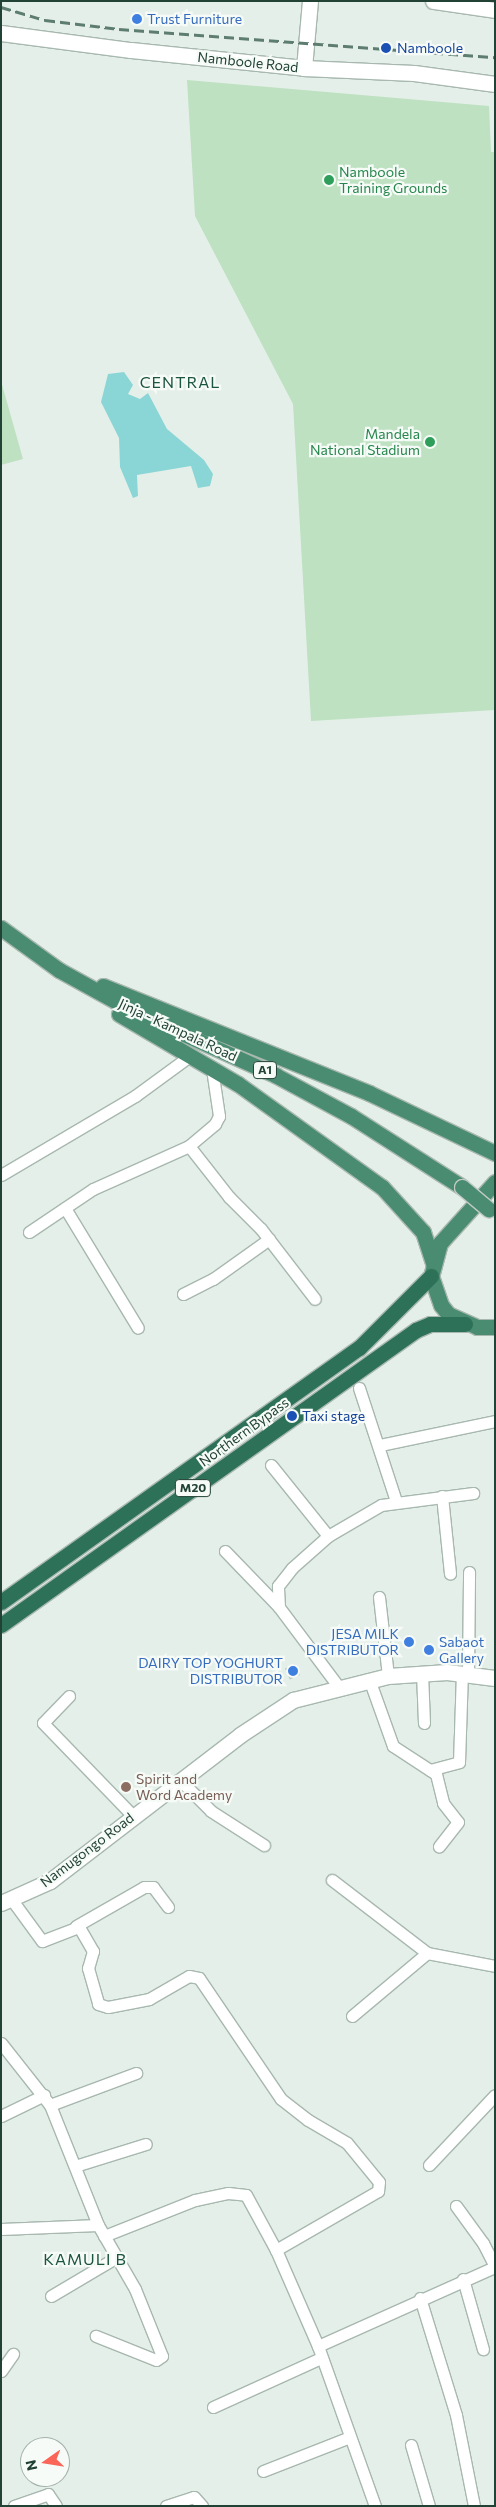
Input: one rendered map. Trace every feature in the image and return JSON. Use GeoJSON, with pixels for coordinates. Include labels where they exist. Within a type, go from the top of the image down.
{"type":"FeatureCollection","features":[{"type":"Feature","properties":{"kind":"highway","name":"Jinja - Kampala Road"},"geometry":{"type":"LineString","coordinates":[[1,928],[59,970],[135,1012],[275,1075],[367,1126],[462,1187],[492,1212]]}},
{"type":"Feature","properties":{"kind":"highway"},"geometry":{"type":"LineString","coordinates":[[59,970],[100,1002],[191,1055],[382,1187],[423,1232],[441,1306],[465,1324],[495,1327]]}},
{"type":"Feature","properties":{"kind":"highway"},"geometry":{"type":"LineString","coordinates":[[59,970],[192,1019],[264,1053],[369,1093],[495,1154]]}},
{"type":"Feature","properties":{"kind":"highway"},"geometry":{"type":"LineString","coordinates":[[433,1270],[440,1243],[495,1182]]}},
{"type":"Feature","properties":{"kind":"highway","name":"Northern Bypass"},"geometry":{"type":"LineString","coordinates":[[1,1602],[359,1348],[433,1270]]}},
{"type":"Feature","properties":{"kind":"highway","name":"Northern Bypass"},"geometry":{"type":"LineString","coordinates":[[1,1625],[416,1330],[430,1324],[465,1324]]}},
{"type":"Feature","properties":{"kind":"main road"},"geometry":{"type":"LineString","coordinates":[[304,68],[310,1]]}},
{"type":"Feature","properties":{"kind":"main road"},"geometry":{"type":"LineString","coordinates":[[433,1],[476,4],[495,10]]}},
{"type":"Feature","properties":{"kind":"main road","name":"Namboole Road"},"geometry":{"type":"LineString","coordinates":[[1,33],[304,68],[414,72],[495,84]]}},
{"type":"Feature","properties":{"kind":"main road","name":"Namugongo Road"},"geometry":{"type":"LineString","coordinates":[[7,1901],[50,1881],[133,1816],[280,1707],[338,1686],[388,1676],[422,1673],[465,1673],[495,1678]]}},
{"type":"Feature","properties":{"kind":"street"},"geometry":{"type":"LineString","coordinates":[[1,1175],[136,1096],[191,1055]]}},
{"type":"Feature","properties":{"kind":"street"},"geometry":{"type":"LineString","coordinates":[[29,1232],[93,1189],[189,1146],[215,1124],[219,1116],[212,1069]]}},
{"type":"Feature","properties":{"kind":"street"},"geometry":{"type":"LineString","coordinates":[[189,1146],[269,1239],[315,1299]]}},
{"type":"Feature","properties":{"kind":"street"},"geometry":{"type":"LineString","coordinates":[[65,1208],[138,1328]]}},
{"type":"Feature","properties":{"kind":"street"},"geometry":{"type":"LineString","coordinates":[[183,1294],[213,1279],[269,1239]]}},
{"type":"Feature","properties":{"kind":"street"},"geometry":{"type":"LineString","coordinates":[[359,1388],[380,1446],[396,1501]]}},
{"type":"Feature","properties":{"kind":"street"},"geometry":{"type":"LineString","coordinates":[[380,1446],[495,1421]]}},
{"type":"Feature","properties":{"kind":"street"},"geometry":{"type":"LineString","coordinates":[[271,1465],[328,1536]]}},
{"type":"Feature","properties":{"kind":"street"},"geometry":{"type":"LineString","coordinates":[[279,1607],[278,1586],[292,1568],[328,1536],[381,1505],[396,1501],[473,1493]]}},
{"type":"Feature","properties":{"kind":"street"},"geometry":{"type":"LineString","coordinates":[[442,1496],[450,1574]]}},
{"type":"Feature","properties":{"kind":"street"},"geometry":{"type":"LineString","coordinates":[[225,1552],[279,1607],[338,1686]]}},
{"type":"Feature","properties":{"kind":"street"},"geometry":{"type":"LineString","coordinates":[[430,1770],[459,1762],[469,1572]]}},
{"type":"Feature","properties":{"kind":"street"},"geometry":{"type":"LineString","coordinates":[[379,1597],[388,1676]]}},
{"type":"Feature","properties":{"kind":"street"},"geometry":{"type":"LineString","coordinates":[[422,1673],[424,1723]]}},
{"type":"Feature","properties":{"kind":"street"},"geometry":{"type":"LineString","coordinates":[[369,1679],[396,1752],[430,1770],[439,1780],[444,1803],[458,1822],[438,1846]]}},
{"type":"Feature","properties":{"kind":"street"},"geometry":{"type":"LineString","coordinates":[[69,1696],[43,1723],[133,1816]]}},
{"type":"Feature","properties":{"kind":"street"},"geometry":{"type":"LineString","coordinates":[[181,1781],[211,1811],[264,1845]]}},
{"type":"Feature","properties":{"kind":"street"},"geometry":{"type":"LineString","coordinates":[[332,1880],[428,1953],[495,1966]]}},
{"type":"Feature","properties":{"kind":"street"},"geometry":{"type":"LineString","coordinates":[[7,1901],[42,1941],[76,1926],[144,1887],[153,1887],[168,1907]]}},
{"type":"Feature","properties":{"kind":"street"},"geometry":{"type":"LineString","coordinates":[[76,1926],[93,1951],[88,1968],[98,2004],[108,2007],[149,2000],[189,1976],[199,1978],[280,2098],[308,2120],[347,2142],[379,2182],[378,2192],[276,2250]]}},
{"type":"Feature","properties":{"kind":"street"},"geometry":{"type":"LineString","coordinates":[[352,2016],[428,1953]]}},
{"type":"Feature","properties":{"kind":"street"},"geometry":{"type":"LineString","coordinates":[[1,2043],[47,2100],[98,2225],[117,2257],[162,2356],[156,2360],[96,2336]]}},
{"type":"Feature","properties":{"kind":"street"},"geometry":{"type":"LineString","coordinates":[[1,2116],[136,2073]]}},
{"type":"Feature","properties":{"kind":"street"},"geometry":{"type":"LineString","coordinates":[[429,2165],[495,2095]]}},
{"type":"Feature","properties":{"kind":"street"},"geometry":{"type":"LineString","coordinates":[[75,2166],[146,2144]]}},
{"type":"Feature","properties":{"kind":"street"},"geometry":{"type":"LineString","coordinates":[[104,2236],[188,2203],[238,2193],[246,2195],[276,2250],[319,2352],[375,2506]]}},
{"type":"Feature","properties":{"kind":"street"},"geometry":{"type":"LineString","coordinates":[[213,2407],[420,2298],[495,2267],[484,2243],[456,2206]]}},
{"type":"Feature","properties":{"kind":"street"},"geometry":{"type":"LineString","coordinates":[[1,2228],[98,2225]]}},
{"type":"Feature","properties":{"kind":"street"},"geometry":{"type":"LineString","coordinates":[[50,2296],[117,2257]]}},
{"type":"Feature","properties":{"kind":"street"},"geometry":{"type":"LineString","coordinates":[[463,2280],[483,2349]]}},
{"type":"Feature","properties":{"kind":"street"},"geometry":{"type":"LineString","coordinates":[[420,2298],[456,2415],[474,2506]]}},
{"type":"Feature","properties":{"kind":"street"},"geometry":{"type":"LineString","coordinates":[[1,2371],[13,2354]]}},
{"type":"Feature","properties":{"kind":"street"},"geometry":{"type":"LineString","coordinates":[[263,2471],[350,2437]]}},
{"type":"Feature","properties":{"kind":"street"},"geometry":{"type":"LineString","coordinates":[[411,2445],[429,2506]]}},
{"type":"Feature","properties":{"kind":"street"},"geometry":{"type":"LineString","coordinates":[[14,2506],[48,2494],[56,2506]]}},
{"type":"Feature","properties":{"kind":"street"},"geometry":{"type":"LineString","coordinates":[[166,2506],[194,2497],[202,2506]]}},
{"type":"Feature","properties":{"kind":"green space"},"geometry":{"type":"Polygon","coordinates":[[[187,80],[489,106],[491,152],[495,152],[495,710],[311,721],[293,404],[195,216],[187,80]]]}},
{"type":"Feature","properties":{"kind":"green space"},"geometry":{"type":"Polygon","coordinates":[[[1,381],[23,459],[1,465],[1,381]]]}},
{"type":"Feature","properties":{"kind":"water"},"geometry":{"type":"Polygon","coordinates":[[[124,372],[133,385],[128,394],[140,399],[148,393],[167,429],[204,460],[213,474],[210,486],[198,488],[191,466],[137,475],[138,496],[133,498],[120,467],[119,438],[101,402],[108,374],[124,372]]]}},
{"type":"Feature","properties":{"kind":"building","name":"DAIRY TOP YOGHURT DISTRIBUTOR"},"geometry":{"type":"Polygon","coordinates":[[[295,1664],[300,1675],[290,1679],[285,1668],[295,1664]]]}},
{"type":"Feature","properties":{"kind":"railway"},"geometry":{"type":"LineString","coordinates":[[1,7],[45,20],[119,29],[495,57]]}},
{"type":"Feature","properties":{"kind":"place","name":"Trust Furniture"},"geometry":{"type":"Point","coordinates":[137,19]}},
{"type":"Feature","properties":{"kind":"place","name":"Namboole"},"geometry":{"type":"Point","coordinates":[386,48]}},
{"type":"Feature","properties":{"kind":"place","name":"Namboole Training Grounds"},"geometry":{"type":"Point","coordinates":[329,180]}},
{"type":"Feature","properties":{"kind":"place","name":"Mandela National Stadium"},"geometry":{"type":"Point","coordinates":[430,442]}},
{"type":"Feature","properties":{"kind":"place","name":"Taxi stage"},"geometry":{"type":"Point","coordinates":[292,1416]}},
{"type":"Feature","properties":{"kind":"place","name":"JESA MILK DISTRIBUTOR"},"geometry":{"type":"Point","coordinates":[409,1642]}},
{"type":"Feature","properties":{"kind":"place","name":"Sabaot Gallery"},"geometry":{"type":"Point","coordinates":[429,1650]}},
{"type":"Feature","properties":{"kind":"place","name":"DAIRY TOP YOGHURT DISTRIBUTOR"},"geometry":{"type":"Point","coordinates":[293,1671]}},
{"type":"Feature","properties":{"kind":"place","name":"Spirit and Word Academy"},"geometry":{"type":"Point","coordinates":[126,1787]}},
{"type":"Feature","properties":{"kind":"district","name":"CENTRAL"},"geometry":{"type":"Point","coordinates":[180,382]}},
{"type":"Feature","properties":{"kind":"district","name":"KAMULI B"},"geometry":{"type":"Point","coordinates":[85,2259]}}]}
